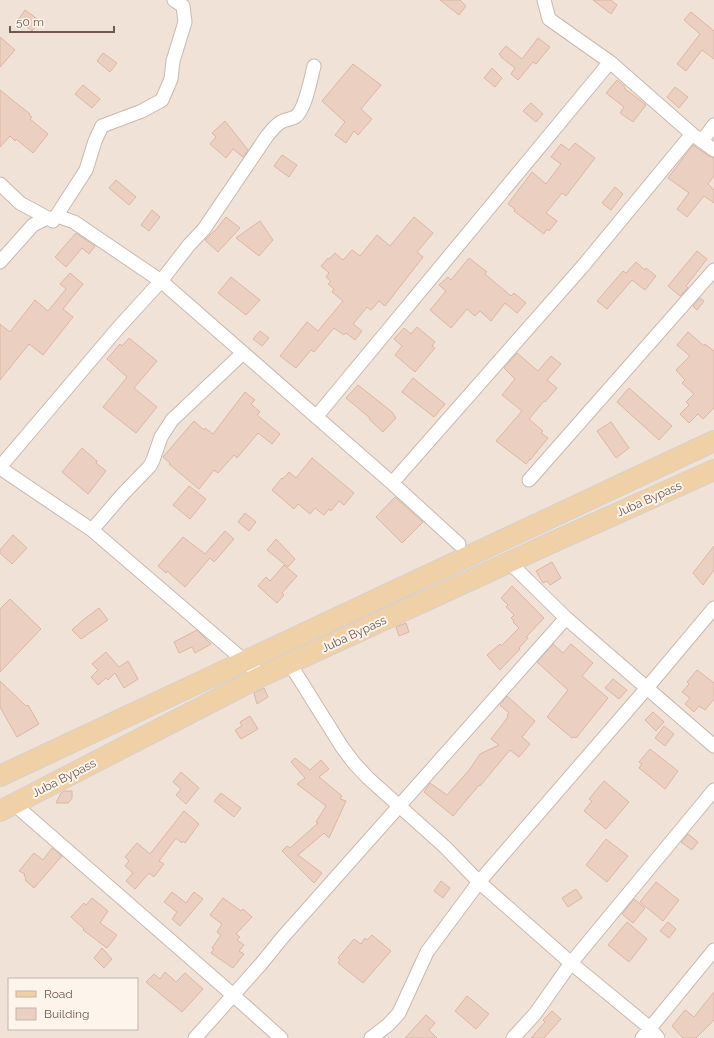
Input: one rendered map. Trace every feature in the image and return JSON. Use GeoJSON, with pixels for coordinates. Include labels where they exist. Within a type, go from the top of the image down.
{"type":"FeatureCollection","features":[{"type":"Feature","properties":{"kind":"main road","name":"Juba Bypass"},"geometry":{"type":"LineString","coordinates":[[0,776],[714,441]]}},
{"type":"Feature","properties":{"kind":"main road","name":"Juba Bypass"},"geometry":{"type":"LineString","coordinates":[[7,807],[262,676],[509,562],[714,470]]}},
{"type":"Feature","properties":{"kind":"street"},"geometry":{"type":"LineString","coordinates":[[52,220],[86,170],[95,140],[102,126],[142,112],[162,100],[171,79],[173,61],[186,22],[183,6],[174,0]]}},
{"type":"Feature","properties":{"kind":"street"},"geometry":{"type":"LineString","coordinates":[[544,0],[549,19],[610,62],[714,150]]}},
{"type":"Feature","properties":{"kind":"street"},"geometry":{"type":"LineString","coordinates":[[316,417],[610,62]]}},
{"type":"Feature","properties":{"kind":"street"},"geometry":{"type":"LineString","coordinates":[[262,676],[92,530],[0,468],[204,229],[275,126],[283,121],[296,117],[300,111],[314,66]]}},
{"type":"Feature","properties":{"kind":"street"},"geometry":{"type":"LineString","coordinates":[[392,483],[697,137],[714,125]]}},
{"type":"Feature","properties":{"kind":"street"},"geometry":{"type":"LineString","coordinates":[[0,184],[20,203],[52,220],[74,222]]}},
{"type":"Feature","properties":{"kind":"street"},"geometry":{"type":"LineString","coordinates":[[0,262],[33,225],[45,219],[60,217],[74,222],[161,281],[392,483],[459,544]]}},
{"type":"Feature","properties":{"kind":"street"},"geometry":{"type":"LineString","coordinates":[[529,480],[714,270]]}},
{"type":"Feature","properties":{"kind":"street"},"geometry":{"type":"LineString","coordinates":[[92,530],[122,495],[150,466],[154,460],[161,437],[172,420],[243,353]]}},
{"type":"Feature","properties":{"kind":"street"},"geometry":{"type":"LineString","coordinates":[[509,562],[566,618],[646,689],[714,746]]}},
{"type":"Feature","properties":{"kind":"street"},"geometry":{"type":"LineString","coordinates":[[371,1038],[388,1025],[399,1013],[427,952],[479,882],[714,608]]}},
{"type":"Feature","properties":{"kind":"street"},"geometry":{"type":"LineString","coordinates":[[195,1038],[566,618]]}},
{"type":"Feature","properties":{"kind":"street"},"geometry":{"type":"LineString","coordinates":[[290,664],[342,747],[368,778],[400,806],[479,882],[572,963],[646,1033],[658,1038]]}},
{"type":"Feature","properties":{"kind":"street"},"geometry":{"type":"LineString","coordinates":[[513,1038],[535,1014],[572,963],[714,790]]}},
{"type":"Feature","properties":{"kind":"street"},"geometry":{"type":"LineString","coordinates":[[7,807],[233,994],[281,1038]]}},
{"type":"Feature","properties":{"kind":"street"},"geometry":{"type":"LineString","coordinates":[[646,1033],[714,950]]}},
{"type":"Feature","properties":{"kind":"shaded area"},"geometry":{"type":"Polygon","coordinates":[[[0,0],[714,0],[714,1038],[0,1038],[0,0]]]}},
{"type":"Feature","properties":{"kind":"building"},"geometry":{"type":"Polygon","coordinates":[[[440,0],[460,0],[466,6],[459,15],[440,0]]]}},
{"type":"Feature","properties":{"kind":"building"},"geometry":{"type":"Polygon","coordinates":[[[593,0],[611,0],[617,5],[611,14],[593,0]]]}},
{"type":"Feature","properties":{"kind":"building"},"geometry":{"type":"Polygon","coordinates":[[[25,10],[40,21],[32,31],[18,20],[25,10]]]}},
{"type":"Feature","properties":{"kind":"building"},"geometry":{"type":"Polygon","coordinates":[[[691,12],[714,31],[714,59],[702,50],[686,71],[677,64],[700,34],[684,20],[691,12]]]}},
{"type":"Feature","properties":{"kind":"building"},"geometry":{"type":"Polygon","coordinates":[[[0,37],[15,50],[0,67],[0,37]]]}},
{"type":"Feature","properties":{"kind":"building"},"geometry":{"type":"Polygon","coordinates":[[[538,38],[550,47],[536,64],[533,62],[518,80],[511,74],[515,68],[499,54],[506,46],[522,59],[538,38]]]}},
{"type":"Feature","properties":{"kind":"building"},"geometry":{"type":"Polygon","coordinates":[[[103,53],[117,63],[110,72],[97,61],[103,53]]]}},
{"type":"Feature","properties":{"kind":"building"},"geometry":{"type":"Polygon","coordinates":[[[353,64],[381,85],[361,109],[372,119],[358,135],[354,131],[346,143],[335,135],[345,122],[322,101],[353,64]]]}},
{"type":"Feature","properties":{"kind":"building"},"geometry":{"type":"Polygon","coordinates":[[[492,68],[502,78],[495,87],[484,78],[492,68]]]}},
{"type":"Feature","properties":{"kind":"building"},"geometry":{"type":"Polygon","coordinates":[[[617,80],[625,87],[624,88],[646,105],[633,122],[620,113],[624,107],[606,93],[617,80]]]}},
{"type":"Feature","properties":{"kind":"building"},"geometry":{"type":"Polygon","coordinates":[[[83,85],[100,99],[92,108],[75,94],[83,85]]]}},
{"type":"Feature","properties":{"kind":"building"},"geometry":{"type":"Polygon","coordinates":[[[675,87],[688,97],[679,108],[667,97],[675,87]]]}},
{"type":"Feature","properties":{"kind":"building"},"geometry":{"type":"Polygon","coordinates":[[[0,90],[30,114],[29,115],[32,117],[30,119],[48,134],[33,153],[10,136],[0,147],[0,90]]]}},
{"type":"Feature","properties":{"kind":"building"},"geometry":{"type":"Polygon","coordinates":[[[531,103],[543,114],[536,122],[523,111],[531,103]]]}},
{"type":"Feature","properties":{"kind":"building"},"geometry":{"type":"Polygon","coordinates":[[[225,121],[248,150],[243,157],[233,149],[226,158],[210,144],[216,137],[212,133],[225,121]]]}},
{"type":"Feature","properties":{"kind":"building"},"geometry":{"type":"Polygon","coordinates":[[[575,143],[595,158],[566,196],[562,193],[546,213],[557,221],[549,231],[547,229],[544,234],[514,211],[515,209],[508,204],[532,172],[546,184],[561,164],[551,157],[561,144],[569,150],[575,143]]]}},
{"type":"Feature","properties":{"kind":"building"},"geometry":{"type":"Polygon","coordinates":[[[693,145],[714,158],[714,176],[708,184],[714,190],[714,203],[704,196],[687,217],[677,209],[689,193],[668,178],[693,145]]]}},
{"type":"Feature","properties":{"kind":"building"},"geometry":{"type":"Polygon","coordinates":[[[282,155],[297,165],[289,177],[274,166],[282,155]]]}},
{"type":"Feature","properties":{"kind":"building"},"geometry":{"type":"Polygon","coordinates":[[[116,180],[136,197],[129,205],[109,188],[116,180]]]}},
{"type":"Feature","properties":{"kind":"building"},"geometry":{"type":"Polygon","coordinates":[[[615,187],[623,194],[611,210],[602,203],[615,187]]]}},
{"type":"Feature","properties":{"kind":"building"},"geometry":{"type":"Polygon","coordinates":[[[152,210],[160,217],[149,231],[141,225],[152,210]]]}},
{"type":"Feature","properties":{"kind":"building"},"geometry":{"type":"Polygon","coordinates":[[[226,217],[240,228],[218,252],[205,240],[215,231],[226,217]]]}},
{"type":"Feature","properties":{"kind":"building"},"geometry":{"type":"Polygon","coordinates":[[[414,217],[433,233],[417,252],[423,257],[385,306],[379,301],[371,310],[367,307],[353,324],[362,331],[355,340],[346,333],[344,335],[334,328],[314,352],[311,350],[296,368],[280,356],[307,322],[318,331],[343,301],[332,292],[334,289],[328,284],[331,281],[326,277],[329,273],[321,266],[328,258],[329,259],[335,253],[343,260],[352,250],[360,256],[377,235],[390,246],[414,217]]]}},
{"type":"Feature","properties":{"kind":"building"},"geometry":{"type":"Polygon","coordinates":[[[260,221],[273,240],[259,256],[236,238],[260,221]]]}},
{"type":"Feature","properties":{"kind":"building"},"geometry":{"type":"Polygon","coordinates":[[[76,233],[95,246],[89,254],[82,248],[66,267],[55,257],[76,233]]]}},
{"type":"Feature","properties":{"kind":"building"},"geometry":{"type":"Polygon","coordinates":[[[697,251],[707,259],[686,286],[688,288],[680,296],[668,286],[697,251]]]}},
{"type":"Feature","properties":{"kind":"building"},"geometry":{"type":"Polygon","coordinates":[[[469,258],[487,272],[485,274],[511,296],[514,293],[526,303],[517,313],[505,303],[491,321],[480,311],[475,316],[467,309],[451,328],[430,310],[446,291],[439,285],[448,277],[451,280],[469,258]]]}},
{"type":"Feature","properties":{"kind":"building"},"geometry":{"type":"Polygon","coordinates":[[[636,262],[645,270],[646,268],[656,276],[645,290],[632,280],[607,309],[597,301],[623,271],[626,273],[636,262]]]}},
{"type":"Feature","properties":{"kind":"building"},"geometry":{"type":"Polygon","coordinates":[[[70,273],[83,284],[63,309],[73,317],[43,355],[29,344],[0,380],[0,324],[10,332],[35,300],[48,311],[66,289],[60,284],[70,273]]]}},
{"type":"Feature","properties":{"kind":"building"},"geometry":{"type":"Polygon","coordinates":[[[231,277],[260,300],[246,315],[218,293],[231,277]]]}},
{"type":"Feature","properties":{"kind":"building"},"geometry":{"type":"Polygon","coordinates":[[[700,298],[704,301],[697,310],[693,306],[700,298]]]}},
{"type":"Feature","properties":{"kind":"building"},"geometry":{"type":"Polygon","coordinates":[[[417,327],[435,342],[432,346],[435,348],[415,372],[395,355],[402,346],[394,339],[404,328],[411,334],[417,327]]]}},
{"type":"Feature","properties":{"kind":"building"},"geometry":{"type":"Polygon","coordinates":[[[260,331],[269,338],[262,346],[253,339],[260,331]]]}},
{"type":"Feature","properties":{"kind":"building"},"geometry":{"type":"Polygon","coordinates":[[[688,332],[704,346],[705,344],[714,351],[714,408],[703,419],[698,414],[689,423],[680,414],[689,405],[686,402],[694,394],[682,383],[685,380],[676,370],[690,356],[677,345],[688,332]]]}},
{"type":"Feature","properties":{"kind":"building"},"geometry":{"type":"Polygon","coordinates":[[[129,338],[157,361],[134,388],[157,407],[136,433],[103,407],[127,377],[107,359],[120,344],[122,346],[129,338]]]}},
{"type":"Feature","properties":{"kind":"building"},"geometry":{"type":"Polygon","coordinates":[[[517,353],[538,371],[551,356],[561,364],[547,380],[557,388],[529,419],[543,431],[541,433],[548,438],[526,464],[496,441],[522,411],[502,395],[515,379],[504,368],[517,353]]]}},
{"type":"Feature","properties":{"kind":"building"},"geometry":{"type":"Polygon","coordinates":[[[413,378],[445,404],[434,417],[402,392],[413,378]]]}},
{"type":"Feature","properties":{"kind":"building"},"geometry":{"type":"Polygon","coordinates":[[[358,385],[392,412],[396,418],[383,432],[369,419],[370,418],[346,398],[358,385]]]}},
{"type":"Feature","properties":{"kind":"building"},"geometry":{"type":"Polygon","coordinates":[[[629,388],[672,426],[659,440],[617,402],[629,388]]]}},
{"type":"Feature","properties":{"kind":"building"},"geometry":{"type":"Polygon","coordinates":[[[245,392],[255,400],[251,404],[260,412],[257,415],[280,434],[272,444],[258,433],[237,458],[234,455],[218,473],[214,470],[199,489],[169,464],[170,463],[163,457],[194,421],[204,430],[205,428],[213,434],[245,392]]]}},
{"type":"Feature","properties":{"kind":"building"},"geometry":{"type":"Polygon","coordinates":[[[611,422],[629,448],[616,458],[597,431],[611,422]]]}},
{"type":"Feature","properties":{"kind":"building"},"geometry":{"type":"Polygon","coordinates":[[[82,448],[106,471],[88,494],[62,472],[82,448]]]}},
{"type":"Feature","properties":{"kind":"building"},"geometry":{"type":"Polygon","coordinates":[[[312,458],[354,493],[344,505],[339,501],[331,511],[329,509],[324,515],[315,508],[310,514],[298,504],[294,509],[272,490],[289,472],[296,478],[312,458]]]}},
{"type":"Feature","properties":{"kind":"building"},"geometry":{"type":"Polygon","coordinates":[[[189,486],[206,499],[190,519],[173,505],[189,486]]]}},
{"type":"Feature","properties":{"kind":"building"},"geometry":{"type":"Polygon","coordinates":[[[395,497],[423,522],[402,543],[376,517],[395,497]]]}},
{"type":"Feature","properties":{"kind":"building"},"geometry":{"type":"Polygon","coordinates":[[[245,513],[256,522],[249,531],[238,522],[245,513]]]}},
{"type":"Feature","properties":{"kind":"building"},"geometry":{"type":"Polygon","coordinates":[[[225,531],[234,539],[214,562],[210,558],[185,587],[167,571],[166,573],[158,566],[183,537],[205,554],[225,531]]]}},
{"type":"Feature","properties":{"kind":"building"},"geometry":{"type":"Polygon","coordinates":[[[13,535],[27,548],[12,564],[0,553],[0,550],[13,535]]]}},
{"type":"Feature","properties":{"kind":"building"},"geometry":{"type":"Polygon","coordinates":[[[276,539],[295,559],[288,567],[267,550],[276,539]]]}},
{"type":"Feature","properties":{"kind":"building"},"geometry":{"type":"Polygon","coordinates":[[[714,546],[714,570],[703,585],[693,573],[714,546]]]}},
{"type":"Feature","properties":{"kind":"building"},"geometry":{"type":"Polygon","coordinates":[[[552,562],[561,578],[550,585],[547,581],[543,583],[536,571],[552,562]]]}},
{"type":"Feature","properties":{"kind":"building"},"geometry":{"type":"Polygon","coordinates":[[[284,565],[297,576],[282,593],[284,595],[277,603],[258,586],[266,577],[270,581],[284,565]]]}},
{"type":"Feature","properties":{"kind":"building"},"geometry":{"type":"Polygon","coordinates":[[[512,586],[544,618],[526,637],[528,638],[519,648],[520,649],[500,670],[487,655],[500,644],[501,646],[519,628],[511,618],[514,615],[506,607],[508,605],[501,598],[512,586]]]}},
{"type":"Feature","properties":{"kind":"building"},"geometry":{"type":"Polygon","coordinates":[[[10,599],[41,629],[0,672],[0,609],[10,599]]]}},
{"type":"Feature","properties":{"kind":"building"},"geometry":{"type":"Polygon","coordinates":[[[99,608],[108,620],[81,639],[72,630],[99,608]]]}},
{"type":"Feature","properties":{"kind":"building"},"geometry":{"type":"Polygon","coordinates":[[[406,623],[409,632],[399,636],[396,627],[406,623]]]}},
{"type":"Feature","properties":{"kind":"building"},"geometry":{"type":"Polygon","coordinates":[[[197,630],[211,644],[195,653],[192,647],[179,653],[174,642],[197,630]]]}},
{"type":"Feature","properties":{"kind":"building"},"geometry":{"type":"Polygon","coordinates":[[[553,644],[563,653],[571,644],[593,663],[582,676],[608,698],[576,738],[572,738],[547,717],[568,690],[537,662],[553,644]]]}},
{"type":"Feature","properties":{"kind":"building"},"geometry":{"type":"Polygon","coordinates":[[[106,652],[119,667],[128,661],[138,679],[124,688],[115,673],[108,680],[106,678],[98,685],[91,677],[98,670],[92,664],[106,652]]]}},
{"type":"Feature","properties":{"kind":"building"},"geometry":{"type":"Polygon","coordinates":[[[697,670],[714,683],[714,699],[705,710],[699,706],[694,712],[685,704],[690,698],[682,692],[689,684],[687,682],[697,670]]]}},
{"type":"Feature","properties":{"kind":"building"},"geometry":{"type":"Polygon","coordinates":[[[613,679],[627,690],[619,699],[605,688],[613,679]]]}},
{"type":"Feature","properties":{"kind":"building"},"geometry":{"type":"Polygon","coordinates":[[[0,681],[26,706],[28,705],[39,724],[17,737],[0,707],[0,681]]]}},
{"type":"Feature","properties":{"kind":"building"},"geometry":{"type":"Polygon","coordinates":[[[264,688],[268,697],[257,704],[254,693],[264,688]]]}},
{"type":"Feature","properties":{"kind":"building"},"geometry":{"type":"Polygon","coordinates":[[[507,696],[535,721],[522,737],[530,744],[519,757],[510,750],[453,816],[424,792],[430,783],[447,795],[470,769],[480,754],[499,745],[491,739],[508,717],[507,715],[509,713],[500,705],[507,696]]]}},
{"type":"Feature","properties":{"kind":"building"},"geometry":{"type":"Polygon","coordinates":[[[653,712],[664,722],[656,731],[645,720],[653,712]]]}},
{"type":"Feature","properties":{"kind":"building"},"geometry":{"type":"Polygon","coordinates":[[[250,716],[258,729],[241,739],[235,730],[242,726],[240,722],[250,716]]]}},
{"type":"Feature","properties":{"kind":"building"},"geometry":{"type":"Polygon","coordinates":[[[664,726],[674,734],[665,746],[655,738],[664,726]]]}},
{"type":"Feature","properties":{"kind":"building"},"geometry":{"type":"Polygon","coordinates":[[[650,749],[678,771],[665,789],[639,768],[642,764],[639,762],[650,749]]]}},
{"type":"Feature","properties":{"kind":"building"},"geometry":{"type":"Polygon","coordinates":[[[295,758],[310,770],[321,760],[329,769],[319,777],[342,796],[340,799],[346,801],[329,838],[324,833],[298,855],[322,873],[314,883],[282,851],[287,846],[290,848],[318,823],[316,822],[326,806],[297,784],[305,778],[291,762],[295,758]]]}},
{"type":"Feature","properties":{"kind":"building"},"geometry":{"type":"Polygon","coordinates":[[[181,772],[199,788],[186,804],[176,795],[181,789],[173,782],[181,772]]]}},
{"type":"Feature","properties":{"kind":"building"},"geometry":{"type":"Polygon","coordinates":[[[604,781],[629,802],[606,829],[584,811],[592,801],[589,799],[604,781]]]}},
{"type":"Feature","properties":{"kind":"building"},"geometry":{"type":"Polygon","coordinates":[[[64,791],[72,791],[72,798],[70,801],[68,803],[56,803],[61,793],[64,791]]]}},
{"type":"Feature","properties":{"kind":"building"},"geometry":{"type":"Polygon","coordinates":[[[221,793],[241,808],[234,817],[214,801],[221,793]]]}},
{"type":"Feature","properties":{"kind":"building"},"geometry":{"type":"Polygon","coordinates":[[[184,811],[199,824],[185,843],[183,841],[182,843],[176,838],[159,861],[164,864],[154,877],[149,873],[135,889],[126,881],[133,873],[125,866],[129,861],[125,857],[137,843],[150,854],[184,811]]]}},
{"type":"Feature","properties":{"kind":"building"},"geometry":{"type":"Polygon","coordinates":[[[688,834],[698,842],[692,850],[681,842],[688,834]]]}},
{"type":"Feature","properties":{"kind":"building"},"geometry":{"type":"Polygon","coordinates":[[[606,839],[628,856],[607,882],[586,865],[606,839]]]}},
{"type":"Feature","properties":{"kind":"building"},"geometry":{"type":"Polygon","coordinates":[[[52,848],[62,856],[34,888],[25,880],[25,874],[19,871],[34,853],[43,860],[52,848]]]}},
{"type":"Feature","properties":{"kind":"building"},"geometry":{"type":"Polygon","coordinates":[[[441,881],[450,888],[443,898],[434,891],[441,881]]]}},
{"type":"Feature","properties":{"kind":"building"},"geometry":{"type":"Polygon","coordinates":[[[656,882],[679,900],[663,921],[640,902],[656,882]]]}},
{"type":"Feature","properties":{"kind":"building"},"geometry":{"type":"Polygon","coordinates":[[[576,889],[582,898],[568,907],[562,898],[576,889]]]}},
{"type":"Feature","properties":{"kind":"building"},"geometry":{"type":"Polygon","coordinates":[[[172,892],[186,903],[194,892],[203,899],[180,926],[172,919],[177,912],[164,902],[172,892]]]}},
{"type":"Feature","properties":{"kind":"building"},"geometry":{"type":"Polygon","coordinates":[[[92,898],[108,911],[100,923],[117,935],[107,948],[83,930],[84,929],[71,917],[84,903],[86,905],[92,898]]]}},
{"type":"Feature","properties":{"kind":"building"},"geometry":{"type":"Polygon","coordinates":[[[223,898],[241,911],[243,909],[252,917],[236,934],[240,937],[237,940],[244,945],[239,951],[244,954],[233,968],[211,953],[214,949],[212,948],[221,935],[217,932],[222,924],[210,915],[223,898]]]}},
{"type":"Feature","properties":{"kind":"building"},"geometry":{"type":"Polygon","coordinates":[[[634,899],[645,908],[633,923],[622,914],[634,899]]]}},
{"type":"Feature","properties":{"kind":"building"},"geometry":{"type":"Polygon","coordinates":[[[627,922],[647,939],[629,962],[608,945],[627,922]]]}},
{"type":"Feature","properties":{"kind":"building"},"geometry":{"type":"Polygon","coordinates":[[[668,922],[676,929],[669,938],[660,931],[668,922]]]}},
{"type":"Feature","properties":{"kind":"building"},"geometry":{"type":"Polygon","coordinates":[[[372,935],[391,951],[363,983],[338,963],[340,960],[338,958],[354,939],[361,944],[365,938],[367,940],[372,935]]]}},
{"type":"Feature","properties":{"kind":"building"},"geometry":{"type":"Polygon","coordinates":[[[102,948],[112,959],[104,968],[94,958],[102,948]]]}},
{"type":"Feature","properties":{"kind":"building"},"geometry":{"type":"Polygon","coordinates":[[[165,972],[176,982],[185,973],[203,989],[182,1012],[146,982],[154,974],[160,979],[165,972]]]}},
{"type":"Feature","properties":{"kind":"building"},"geometry":{"type":"Polygon","coordinates":[[[714,992],[714,1020],[696,1038],[683,1038],[672,1026],[685,1010],[694,1017],[714,992]]]}},
{"type":"Feature","properties":{"kind":"building"},"geometry":{"type":"Polygon","coordinates":[[[467,996],[489,1014],[476,1029],[455,1011],[467,996]]]}},
{"type":"Feature","properties":{"kind":"building"},"geometry":{"type":"Polygon","coordinates":[[[552,1011],[561,1019],[544,1038],[531,1038],[545,1022],[543,1020],[552,1011]]]}},
{"type":"Feature","properties":{"kind":"building"},"geometry":{"type":"Polygon","coordinates":[[[426,1015],[435,1023],[429,1030],[437,1038],[405,1038],[426,1015]]]}}]}
